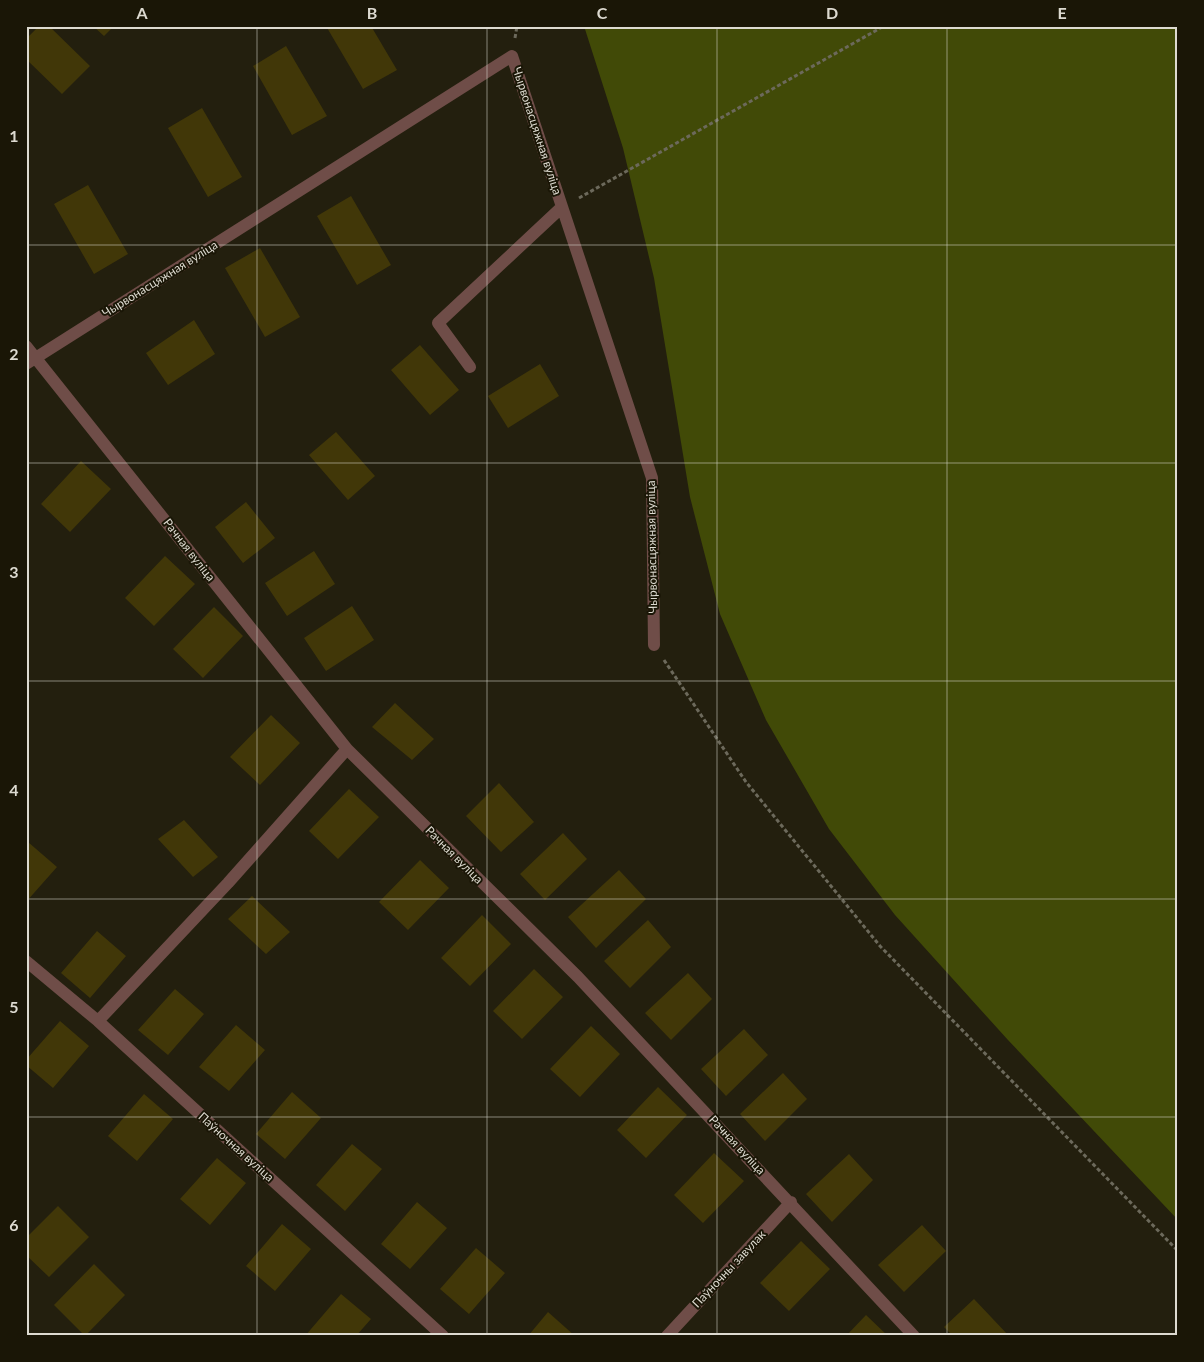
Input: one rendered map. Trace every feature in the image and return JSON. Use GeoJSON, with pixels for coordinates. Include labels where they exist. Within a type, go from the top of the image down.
{"type":"FeatureCollection","features":[{"type":"Feature","properties":{"kind":"street","name":"Чырвонасцяжная вуліца"},"geometry":{"type":"LineString","coordinates":[[31,361],[512,56],[652,478],[654,645]]}},
{"type":"Feature","properties":{"kind":"street"},"geometry":{"type":"LineString","coordinates":[[470,367],[438,323],[562,207]]}},
{"type":"Feature","properties":{"kind":"street","name":"Рачная вуліца"},"geometry":{"type":"LineString","coordinates":[[26,346],[31,361],[347,749],[578,977],[791,1202],[914,1336]]}},
{"type":"Feature","properties":{"kind":"street"},"geometry":{"type":"LineString","coordinates":[[98,1021],[228,883],[347,749]]}},
{"type":"Feature","properties":{"kind":"street","name":"Паўночная вуліца"},"geometry":{"type":"LineString","coordinates":[[26,961],[98,1021],[443,1336]]}},
{"type":"Feature","properties":{"kind":"street","name":"Паўночны завулак"},"geometry":{"type":"LineString","coordinates":[[667,1336],[791,1202]]}},
{"type":"Feature","properties":{"kind":"path"},"geometry":{"type":"LineString","coordinates":[[562,207],[884,26]]}},
{"type":"Feature","properties":{"kind":"path"},"geometry":{"type":"LineString","coordinates":[[654,645],[746,782],[880,946],[1178,1251]]}},
{"type":"Feature","properties":{"kind":"green space"},"geometry":{"type":"Polygon","coordinates":[[[584,26],[1178,26],[1178,1220],[1008,1040],[895,915],[829,829],[766,720],[720,614],[690,497],[654,278],[623,148],[584,26]]]}},
{"type":"Feature","properties":{"kind":"building"},"geometry":{"type":"Polygon","coordinates":[[[39,26],[49,26],[90,66],[62,94],[26,59],[26,39],[39,26]]]}},
{"type":"Feature","properties":{"kind":"building"},"geometry":{"type":"Polygon","coordinates":[[[93,26],[114,26],[104,36],[93,26]]]}},
{"type":"Feature","properties":{"kind":"building"},"geometry":{"type":"Polygon","coordinates":[[[326,26],[371,26],[397,70],[363,89],[326,26]]]}},
{"type":"Feature","properties":{"kind":"building"},"geometry":{"type":"Polygon","coordinates":[[[286,46],[327,116],[292,135],[253,66],[286,46]]]}},
{"type":"Feature","properties":{"kind":"building"},"geometry":{"type":"Polygon","coordinates":[[[202,108],[242,177],[208,197],[168,128],[202,108]]]}},
{"type":"Feature","properties":{"kind":"building"},"geometry":{"type":"Polygon","coordinates":[[[88,185],[128,254],[94,274],[54,204],[88,185]]]}},
{"type":"Feature","properties":{"kind":"building"},"geometry":{"type":"Polygon","coordinates":[[[351,196],[391,265],[357,285],[317,216],[351,196]]]}},
{"type":"Feature","properties":{"kind":"building"},"geometry":{"type":"Polygon","coordinates":[[[260,248],[300,317],[265,337],[225,268],[260,248]]]}},
{"type":"Feature","properties":{"kind":"building"},"geometry":{"type":"Polygon","coordinates":[[[194,320],[215,354],[168,385],[146,353],[194,320]]]}},
{"type":"Feature","properties":{"kind":"building"},"geometry":{"type":"Polygon","coordinates":[[[420,345],[459,390],[430,415],[391,370],[420,345]]]}},
{"type":"Feature","properties":{"kind":"building"},"geometry":{"type":"Polygon","coordinates":[[[540,364],[559,396],[508,428],[488,396],[540,364]]]}},
{"type":"Feature","properties":{"kind":"building"},"geometry":{"type":"Polygon","coordinates":[[[336,432],[375,476],[348,500],[309,455],[336,432]]]}},
{"type":"Feature","properties":{"kind":"building"},"geometry":{"type":"Polygon","coordinates":[[[81,461],[111,489],[70,532],[41,504],[81,461]]]}},
{"type":"Feature","properties":{"kind":"building"},"geometry":{"type":"Polygon","coordinates":[[[246,502],[275,538],[243,563],[215,527],[246,502]]]}},
{"type":"Feature","properties":{"kind":"building"},"geometry":{"type":"Polygon","coordinates":[[[314,551],[335,584],[287,616],[265,583],[314,551]]]}},
{"type":"Feature","properties":{"kind":"building"},"geometry":{"type":"Polygon","coordinates":[[[165,556],[195,584],[154,626],[125,598],[165,556]]]}},
{"type":"Feature","properties":{"kind":"building"},"geometry":{"type":"Polygon","coordinates":[[[352,606],[374,640],[326,671],[304,638],[352,606]]]}},
{"type":"Feature","properties":{"kind":"building"},"geometry":{"type":"Polygon","coordinates":[[[214,607],[243,636],[203,678],[173,649],[214,607]]]}},
{"type":"Feature","properties":{"kind":"building"},"geometry":{"type":"Polygon","coordinates":[[[395,703],[434,739],[412,760],[372,727],[395,703]]]}},
{"type":"Feature","properties":{"kind":"building"},"geometry":{"type":"Polygon","coordinates":[[[271,715],[300,743],[260,785],[230,757],[271,715]]]}},
{"type":"Feature","properties":{"kind":"building"},"geometry":{"type":"Polygon","coordinates":[[[499,783],[534,822],[501,852],[466,816],[499,783]]]}},
{"type":"Feature","properties":{"kind":"building"},"geometry":{"type":"Polygon","coordinates":[[[349,789],[379,817],[338,859],[309,831],[349,789]]]}},
{"type":"Feature","properties":{"kind":"building"},"geometry":{"type":"Polygon","coordinates":[[[184,820],[218,857],[193,877],[158,839],[184,820]]]}},
{"type":"Feature","properties":{"kind":"building"},"geometry":{"type":"Polygon","coordinates":[[[563,833],[587,859],[545,900],[520,874],[563,833]]]}},
{"type":"Feature","properties":{"kind":"building"},"geometry":{"type":"Polygon","coordinates":[[[28,842],[57,867],[26,902],[26,844],[28,842]]]}},
{"type":"Feature","properties":{"kind":"building"},"geometry":{"type":"Polygon","coordinates":[[[420,860],[449,888],[408,930],[379,902],[420,860]]]}},
{"type":"Feature","properties":{"kind":"building"},"geometry":{"type":"Polygon","coordinates":[[[619,870],[646,899],[596,948],[568,917],[619,870]]]}},
{"type":"Feature","properties":{"kind":"building"},"geometry":{"type":"Polygon","coordinates":[[[252,896],[290,932],[266,954],[228,919],[252,896]]]}},
{"type":"Feature","properties":{"kind":"building"},"geometry":{"type":"Polygon","coordinates":[[[482,915],[511,944],[470,986],[441,958],[482,915]]]}},
{"type":"Feature","properties":{"kind":"building"},"geometry":{"type":"Polygon","coordinates":[[[648,920],[671,947],[630,988],[604,961],[648,920]]]}},
{"type":"Feature","properties":{"kind":"building"},"geometry":{"type":"Polygon","coordinates":[[[97,931],[126,956],[90,998],[61,973],[97,931]]]}},
{"type":"Feature","properties":{"kind":"building"},"geometry":{"type":"Polygon","coordinates":[[[534,969],[563,997],[522,1039],[493,1011],[534,969]]]}},
{"type":"Feature","properties":{"kind":"building"},"geometry":{"type":"Polygon","coordinates":[[[688,973],[712,999],[671,1040],[645,1013],[688,973]]]}},
{"type":"Feature","properties":{"kind":"building"},"geometry":{"type":"Polygon","coordinates":[[[175,989],[204,1014],[168,1055],[138,1030],[175,989]]]}},
{"type":"Feature","properties":{"kind":"building"},"geometry":{"type":"Polygon","coordinates":[[[60,1021],[89,1046],[53,1088],[26,1065],[26,1060],[60,1021]]]}},
{"type":"Feature","properties":{"kind":"building"},"geometry":{"type":"Polygon","coordinates":[[[236,1025],[265,1050],[229,1091],[199,1067],[236,1025]]]}},
{"type":"Feature","properties":{"kind":"building"},"geometry":{"type":"Polygon","coordinates":[[[591,1026],[620,1054],[580,1097],[550,1069],[591,1026]]]}},
{"type":"Feature","properties":{"kind":"building"},"geometry":{"type":"Polygon","coordinates":[[[744,1029],[768,1055],[726,1096],[701,1069],[744,1029]]]}},
{"type":"Feature","properties":{"kind":"building"},"geometry":{"type":"Polygon","coordinates":[[[783,1073],[807,1099],[765,1141],[740,1114],[783,1073]]]}},
{"type":"Feature","properties":{"kind":"building"},"geometry":{"type":"Polygon","coordinates":[[[658,1087],[687,1115],[646,1158],[617,1130],[658,1087]]]}},
{"type":"Feature","properties":{"kind":"building"},"geometry":{"type":"Polygon","coordinates":[[[292,1092],[321,1118],[285,1159],[256,1134],[292,1092]]]}},
{"type":"Feature","properties":{"kind":"building"},"geometry":{"type":"Polygon","coordinates":[[[144,1094],[173,1119],[137,1161],[108,1136],[144,1094]]]}},
{"type":"Feature","properties":{"kind":"building"},"geometry":{"type":"Polygon","coordinates":[[[352,1144],[382,1169],[345,1211],[316,1185],[352,1144]]]}},
{"type":"Feature","properties":{"kind":"building"},"geometry":{"type":"Polygon","coordinates":[[[714,1153],[744,1181],[703,1223],[674,1195],[714,1153]]]}},
{"type":"Feature","properties":{"kind":"building"},"geometry":{"type":"Polygon","coordinates":[[[849,1154],[873,1180],[832,1222],[806,1194],[849,1154]]]}},
{"type":"Feature","properties":{"kind":"building"},"geometry":{"type":"Polygon","coordinates":[[[217,1158],[246,1183],[210,1225],[180,1199],[217,1158]]]}},
{"type":"Feature","properties":{"kind":"building"},"geometry":{"type":"Polygon","coordinates":[[[417,1202],[447,1228],[410,1269],[381,1244],[417,1202]]]}},
{"type":"Feature","properties":{"kind":"building"},"geometry":{"type":"Polygon","coordinates":[[[58,1206],[89,1237],[49,1277],[26,1255],[26,1238],[58,1206]]]}},
{"type":"Feature","properties":{"kind":"building"},"geometry":{"type":"Polygon","coordinates":[[[282,1224],[311,1249],[275,1291],[246,1266],[282,1224]]]}},
{"type":"Feature","properties":{"kind":"building"},"geometry":{"type":"Polygon","coordinates":[[[922,1225],[946,1251],[904,1292],[878,1265],[922,1225]]]}},
{"type":"Feature","properties":{"kind":"building"},"geometry":{"type":"Polygon","coordinates":[[[801,1241],[830,1269],[789,1311],[760,1283],[801,1241]]]}},
{"type":"Feature","properties":{"kind":"building"},"geometry":{"type":"Polygon","coordinates":[[[476,1248],[505,1273],[469,1314],[440,1289],[476,1248]]]}},
{"type":"Feature","properties":{"kind":"building"},"geometry":{"type":"Polygon","coordinates":[[[94,1264],[125,1295],[85,1336],[54,1305],[94,1264]]]}},
{"type":"Feature","properties":{"kind":"building"},"geometry":{"type":"Polygon","coordinates":[[[341,1294],[371,1319],[356,1336],[305,1336],[341,1294]]]}},
{"type":"Feature","properties":{"kind":"building"},"geometry":{"type":"Polygon","coordinates":[[[974,1299],[1009,1336],[953,1336],[944,1327],[974,1299]]]}},
{"type":"Feature","properties":{"kind":"building"},"geometry":{"type":"Polygon","coordinates":[[[548,1312],[575,1336],[528,1336],[548,1312]]]}},
{"type":"Feature","properties":{"kind":"building"},"geometry":{"type":"Polygon","coordinates":[[[866,1315],[888,1336],[846,1336],[866,1315]]]}}]}
